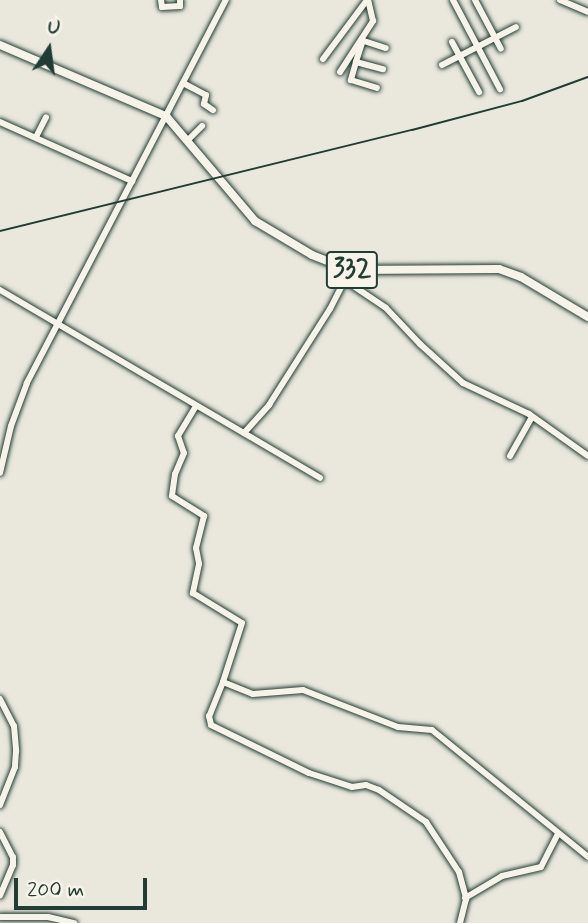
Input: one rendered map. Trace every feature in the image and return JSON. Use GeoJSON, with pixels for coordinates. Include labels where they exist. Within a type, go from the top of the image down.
{"type":"FeatureCollection","features":[{"type":"Feature","properties":{"kind":"main road"},"geometry":{"type":"LineString","coordinates":[[0,45],[166,116]]}},
{"type":"Feature","properties":{"kind":"main road","name":"332"},"geometry":{"type":"LineString","coordinates":[[166,116],[238,203],[262,227],[312,255],[350,270],[499,269],[521,277],[588,317]]}},
{"type":"Feature","properties":{"kind":"street"},"geometry":{"type":"LineString","coordinates":[[160,0],[162,7],[180,6],[180,0]]}},
{"type":"Feature","properties":{"kind":"street"},"geometry":{"type":"LineString","coordinates":[[0,473],[11,426],[27,383],[226,0]]}},
{"type":"Feature","properties":{"kind":"street"},"geometry":{"type":"LineString","coordinates":[[340,72],[373,20],[367,0]]}},
{"type":"Feature","properties":{"kind":"street"},"geometry":{"type":"LineString","coordinates":[[323,59],[367,0]]}},
{"type":"Feature","properties":{"kind":"street"},"geometry":{"type":"LineString","coordinates":[[453,0],[500,89]]}},
{"type":"Feature","properties":{"kind":"street"},"geometry":{"type":"LineString","coordinates":[[475,0],[501,49]]}},
{"type":"Feature","properties":{"kind":"street"},"geometry":{"type":"LineString","coordinates":[[560,0],[588,12]]}},
{"type":"Feature","properties":{"kind":"street"},"geometry":{"type":"LineString","coordinates":[[442,65],[516,27]]}},
{"type":"Feature","properties":{"kind":"street"},"geometry":{"type":"LineString","coordinates":[[362,41],[386,48]]}},
{"type":"Feature","properties":{"kind":"street"},"geometry":{"type":"LineString","coordinates":[[362,41],[351,80],[377,88]]}},
{"type":"Feature","properties":{"kind":"street"},"geometry":{"type":"LineString","coordinates":[[452,42],[479,92]]}},
{"type":"Feature","properties":{"kind":"street"},"geometry":{"type":"LineString","coordinates":[[356,62],[383,69]]}},
{"type":"Feature","properties":{"kind":"street"},"geometry":{"type":"LineString","coordinates":[[183,83],[206,95],[204,104],[213,110]]}},
{"type":"Feature","properties":{"kind":"street"},"geometry":{"type":"LineString","coordinates":[[36,137],[46,117]]}},
{"type":"Feature","properties":{"kind":"street"},"geometry":{"type":"LineString","coordinates":[[0,121],[132,181]]}},
{"type":"Feature","properties":{"kind":"street"},"geometry":{"type":"LineString","coordinates":[[188,140],[202,126]]}},
{"type":"Feature","properties":{"kind":"street"},"geometry":{"type":"LineString","coordinates":[[244,433],[269,405],[346,281],[350,270]]}},
{"type":"Feature","properties":{"kind":"street"},"geometry":{"type":"LineString","coordinates":[[346,281],[386,308],[460,382],[532,417],[588,456]]}},
{"type":"Feature","properties":{"kind":"street"},"geometry":{"type":"LineString","coordinates":[[0,290],[320,478]]}},
{"type":"Feature","properties":{"kind":"street"},"geometry":{"type":"LineString","coordinates":[[196,406],[178,436],[184,453],[175,474],[172,496],[204,516],[197,538],[200,564],[193,593],[242,623],[209,716],[211,725],[309,773],[352,787],[366,785],[379,790],[425,822],[459,872],[465,898],[460,923]]}},
{"type":"Feature","properties":{"kind":"street"},"geometry":{"type":"LineString","coordinates":[[510,457],[532,417]]}},
{"type":"Feature","properties":{"kind":"street"},"geometry":{"type":"LineString","coordinates":[[223,682],[253,694],[303,690],[385,723],[403,728],[432,730],[537,812],[558,834],[588,857]]}},
{"type":"Feature","properties":{"kind":"street"},"geometry":{"type":"LineString","coordinates":[[0,699],[14,726],[16,751],[15,767],[0,805]]}},
{"type":"Feature","properties":{"kind":"street"},"geometry":{"type":"LineString","coordinates":[[0,832],[13,857],[13,865],[0,895]]}},
{"type":"Feature","properties":{"kind":"street"},"geometry":{"type":"LineString","coordinates":[[465,898],[502,876],[541,867],[558,834]]}},
{"type":"Feature","properties":{"kind":"street"},"geometry":{"type":"LineString","coordinates":[[0,917],[48,917],[74,923]]}},
{"type":"Feature","properties":{"kind":"railway"},"geometry":{"type":"LineString","coordinates":[[0,231],[412,130],[522,101],[588,77]]}}]}
